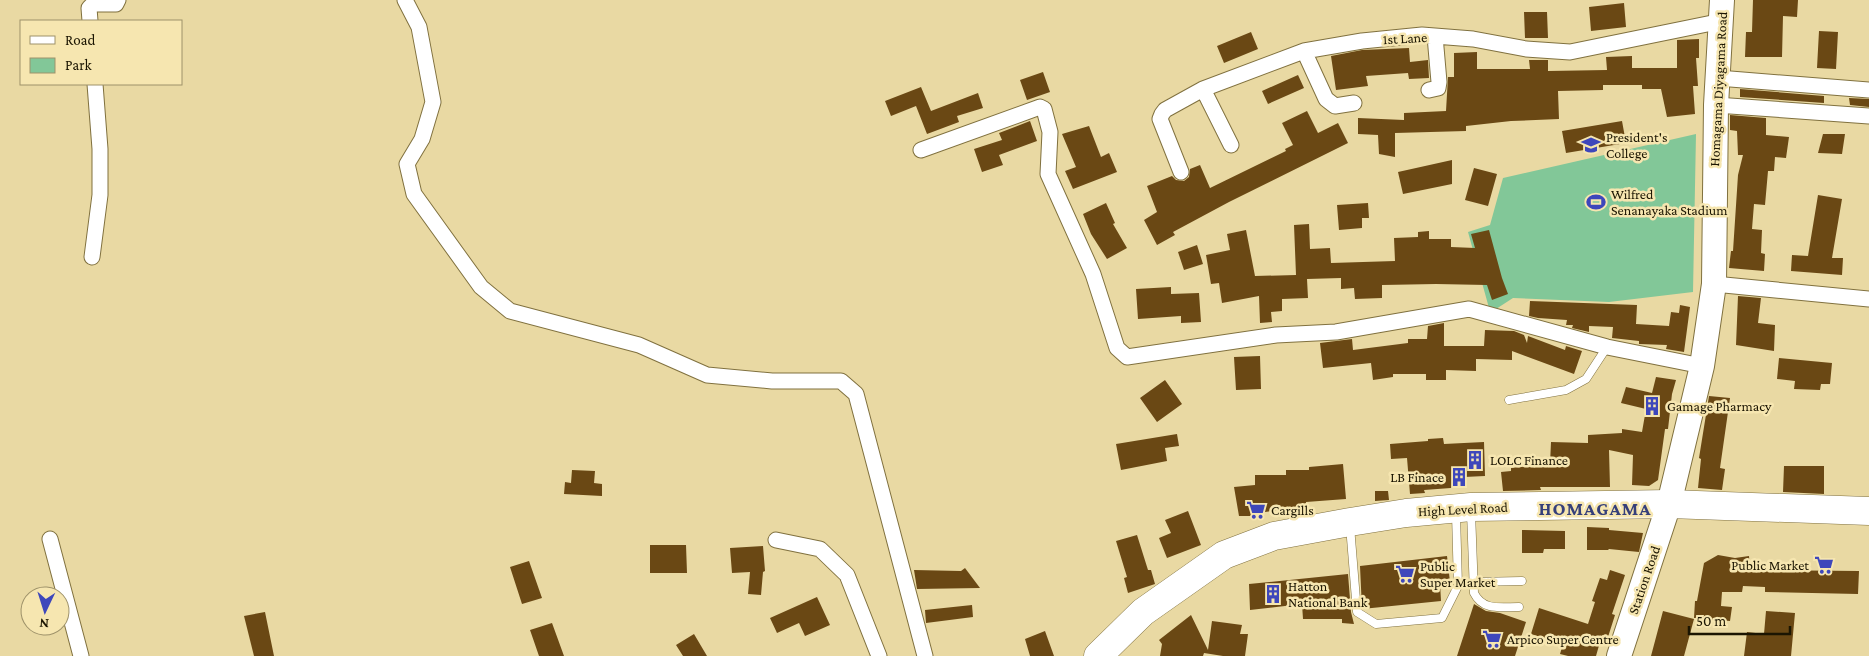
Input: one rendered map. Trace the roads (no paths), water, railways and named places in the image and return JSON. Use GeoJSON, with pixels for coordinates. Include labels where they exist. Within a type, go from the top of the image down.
{"type":"FeatureCollection","features":[{"type":"Feature","properties":{"kind":"highway","name":"High Level Road"},"geometry":{"type":"LineString","coordinates":[[1108,652],[1144,612],[1224,555],[1274,536],[1406,513],[1463,508],[1670,504],[1869,510]]}},
{"type":"Feature","properties":{"kind":"main road","name":"Homagama Diyagama Road"},"geometry":{"type":"LineString","coordinates":[[1670,504],[1702,366],[1714,284],[1716,105],[1722,10]]}},
{"type":"Feature","properties":{"kind":"main road","name":"Station Road"},"geometry":{"type":"LineString","coordinates":[[1619,656],[1670,504]]}},
{"type":"Feature","properties":{"kind":"street"},"geometry":{"type":"LineString","coordinates":[[90,20],[89,8],[93,4],[116,4],[118,0]]}},
{"type":"Feature","properties":{"kind":"street"},"geometry":{"type":"LineString","coordinates":[[405,0],[419,27],[433,102],[422,140],[407,164],[414,194],[481,287],[510,310],[639,345],[707,375],[772,382],[841,381],[856,394],[925,656]]}},
{"type":"Feature","properties":{"kind":"street","name":"1st Lane"},"geometry":{"type":"LineString","coordinates":[[1181,172],[1160,119],[1165,110],[1203,89],[1304,51],[1362,41],[1435,36],[1473,39],[1526,49],[1570,52],[1722,10]]}},
{"type":"Feature","properties":{"kind":"street"},"geometry":{"type":"LineString","coordinates":[[1429,90],[1438,88],[1439,82],[1435,36]]}},
{"type":"Feature","properties":{"kind":"street"},"geometry":{"type":"LineString","coordinates":[[1304,51],[1326,99],[1335,106],[1354,103]]}},
{"type":"Feature","properties":{"kind":"street"},"geometry":{"type":"LineString","coordinates":[[1718,78],[1869,90]]}},
{"type":"Feature","properties":{"kind":"street"},"geometry":{"type":"LineString","coordinates":[[92,257],[100,195],[100,149],[95,85]]}},
{"type":"Feature","properties":{"kind":"street"},"geometry":{"type":"LineString","coordinates":[[1203,89],[1231,145]]}},
{"type":"Feature","properties":{"kind":"street"},"geometry":{"type":"LineString","coordinates":[[1716,105],[1869,116]]}},
{"type":"Feature","properties":{"kind":"street"},"geometry":{"type":"LineString","coordinates":[[921,150],[1040,107],[1044,108],[1050,132],[1048,174],[1094,274],[1117,348],[1128,357],[1276,335],[1336,332],[1469,309],[1606,347],[1702,366]]}},
{"type":"Feature","properties":{"kind":"street"},"geometry":{"type":"LineString","coordinates":[[1714,284],[1869,300]]}},
{"type":"Feature","properties":{"kind":"street"},"geometry":{"type":"LineString","coordinates":[[50,539],[81,656]]}},
{"type":"Feature","properties":{"kind":"street"},"geometry":{"type":"LineString","coordinates":[[776,540],[820,549],[847,575],[879,656]]}},
{"type":"Feature","properties":{"kind":"lane"},"geometry":{"type":"LineString","coordinates":[[1509,400],[1566,390],[1586,380],[1606,347]]}},
{"type":"Feature","properties":{"kind":"lane"},"geometry":{"type":"LineString","coordinates":[[1350,522],[1357,612],[1376,624],[1442,618],[1458,586],[1463,508]]}},
{"type":"Feature","properties":{"kind":"lane"},"geometry":{"type":"LineString","coordinates":[[1463,508],[1474,593],[1484,605],[1518,607]]}},
{"type":"Feature","properties":{"kind":"lane"},"geometry":{"type":"LineString","coordinates":[[1474,582],[1522,581]]}},
{"type":"Feature","properties":{"kind":"place","name":"President's College"},"geometry":{"type":"Point","coordinates":[1591,145]}},
{"type":"Feature","properties":{"kind":"place","name":"Wilfred Senanayaka Stadium"},"geometry":{"type":"Point","coordinates":[1596,202]}},
{"type":"Feature","properties":{"kind":"place","name":"Gamage Pharmacy"},"geometry":{"type":"Point","coordinates":[1652,406]}},
{"type":"Feature","properties":{"kind":"place","name":"LOLC Finance"},"geometry":{"type":"Point","coordinates":[1475,460]}},
{"type":"Feature","properties":{"kind":"place","name":"LB Finace"},"geometry":{"type":"Point","coordinates":[1459,477]}},
{"type":"Feature","properties":{"kind":"place","name":"Cargills"},"geometry":{"type":"Point","coordinates":[1256,510]}},
{"type":"Feature","properties":{"kind":"place","name":"Public Market"},"geometry":{"type":"Point","coordinates":[1824,565]}},
{"type":"Feature","properties":{"kind":"place","name":"Public Super Market"},"geometry":{"type":"Point","coordinates":[1405,574]}},
{"type":"Feature","properties":{"kind":"place","name":"Hatton National Bank"},"geometry":{"type":"Point","coordinates":[1273,594]}},
{"type":"Feature","properties":{"kind":"place","name":"Arpico Super Centre"},"geometry":{"type":"Point","coordinates":[1492,639]}},
{"type":"Feature","properties":{"kind":"district","name":"HOMAGAMA"},"geometry":{"type":"Point","coordinates":[1595,508]}}]}
